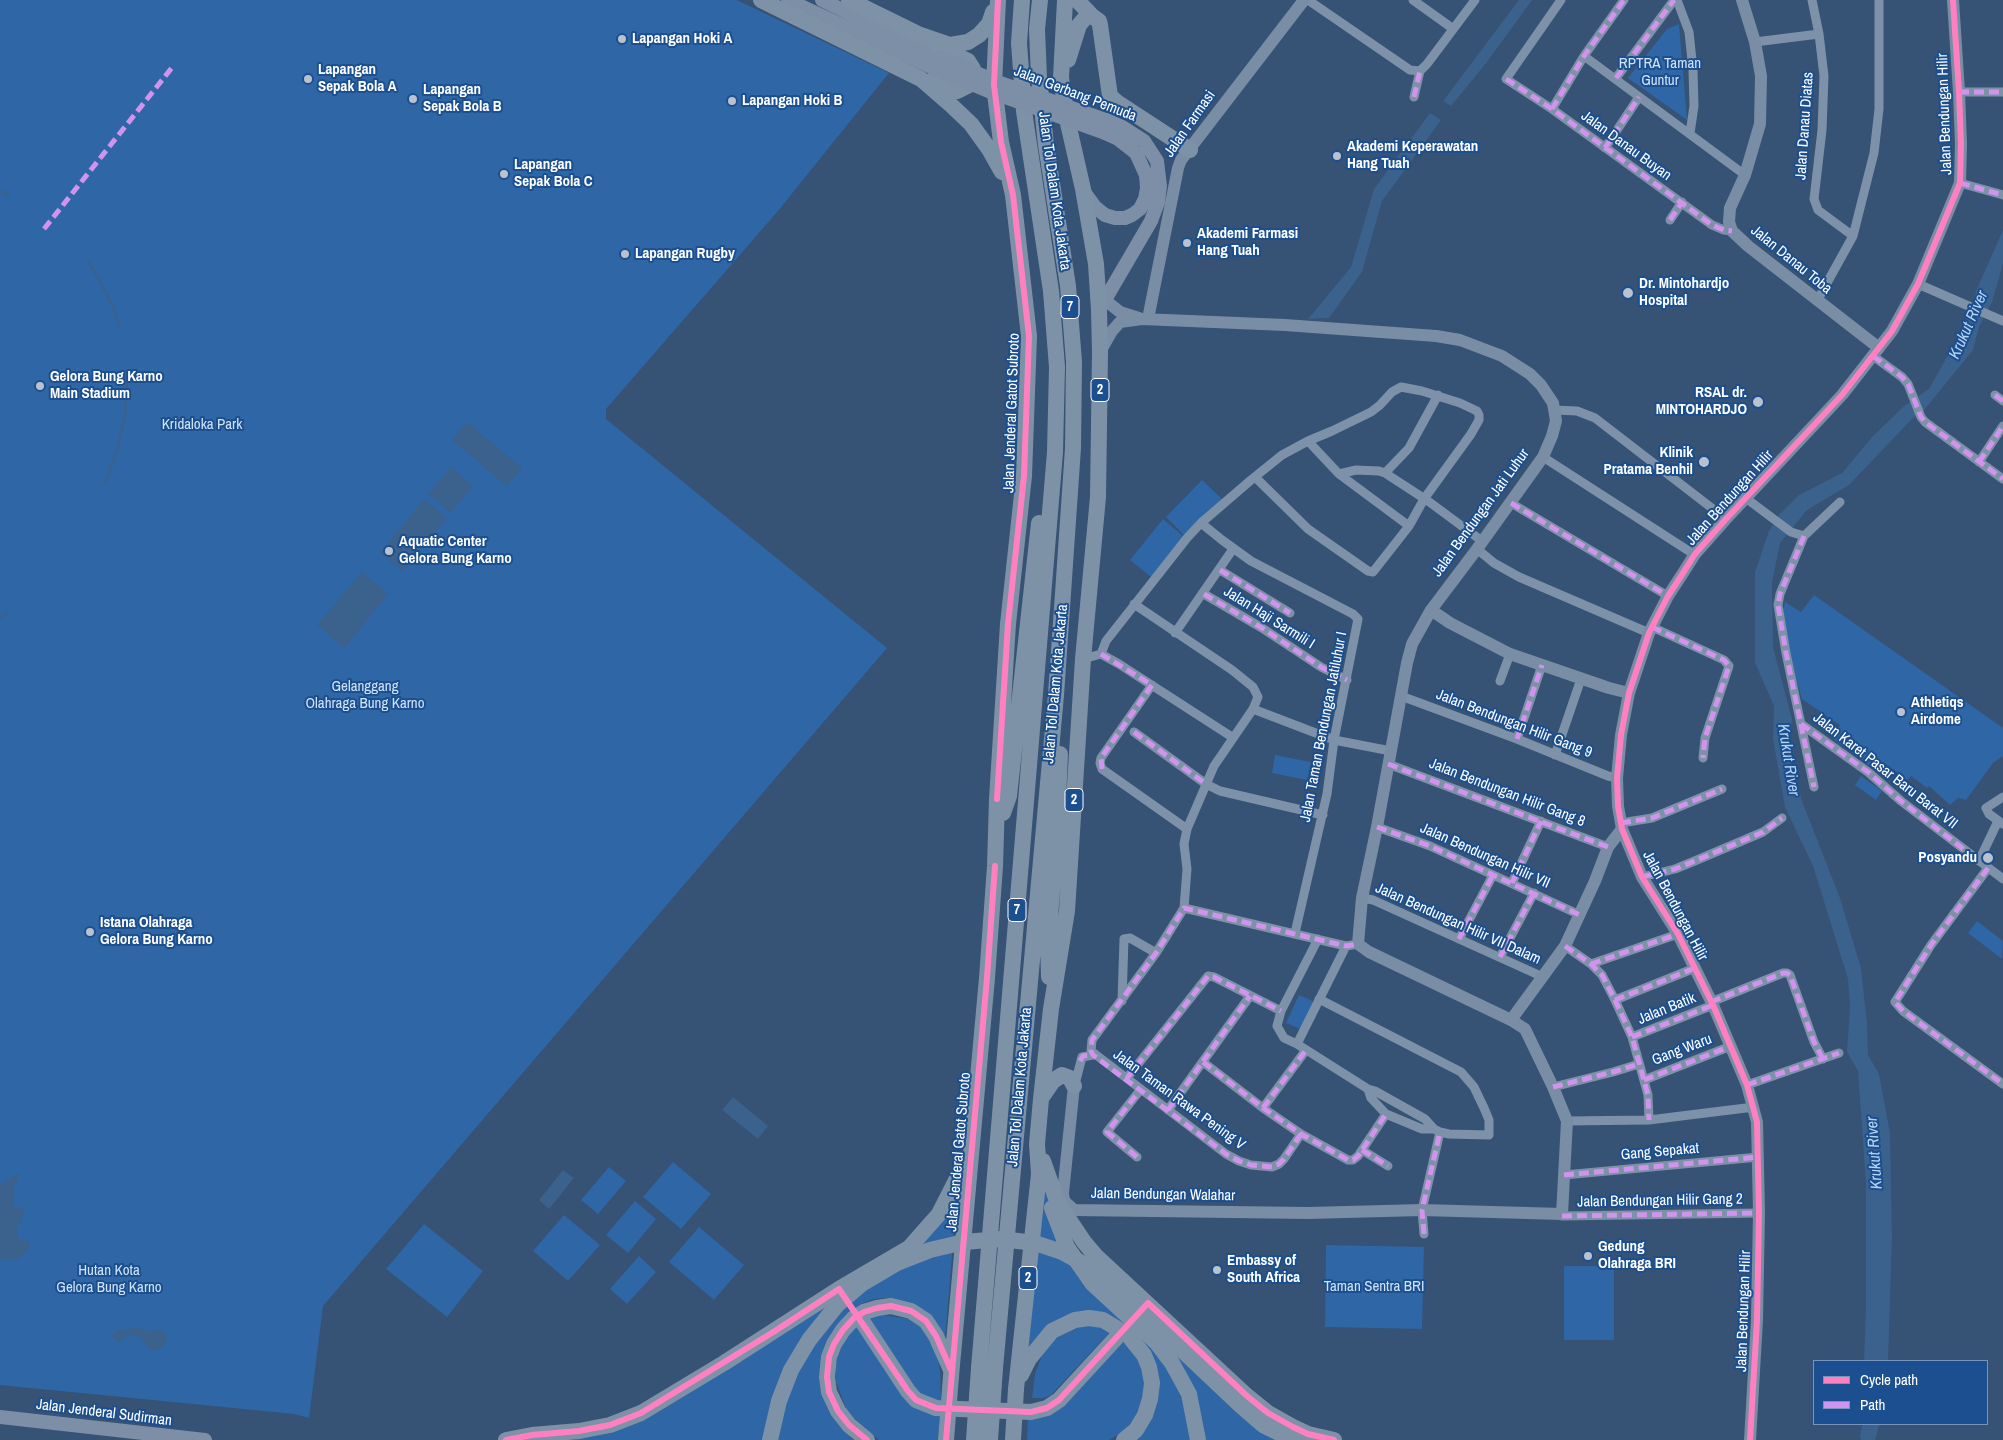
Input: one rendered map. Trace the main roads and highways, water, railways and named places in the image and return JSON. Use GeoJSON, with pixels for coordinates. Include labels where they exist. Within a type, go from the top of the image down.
{"type":"FeatureCollection","features":[{"type":"Feature","properties":{"kind":"highway"},"geometry":{"type":"LineString","coordinates":[[761,0],[921,79],[971,124],[996,160],[1012,194]]}},
{"type":"Feature","properties":{"kind":"highway"},"geometry":{"type":"LineString","coordinates":[[849,0],[918,34],[944,44],[968,42],[980,35],[989,24],[997,0]]}},
{"type":"Feature","properties":{"kind":"highway","name":"Jalan Jenderal Gatot Subroto"},"geometry":{"type":"LineString","coordinates":[[946,1440],[987,978],[1008,624],[1024,476],[1030,336],[1012,194],[994,85],[997,0]]}},
{"type":"Feature","properties":{"kind":"highway","name":"Jalan Tol Dalam Kota Jakarta"},"geometry":{"type":"LineString","coordinates":[[987,1368],[1055,455],[1057,367],[1051,291],[1024,111],[1019,43],[1022,0]]}},
{"type":"Feature","properties":{"kind":"highway","name":"Jalan Tol Dalam Kota Jakarta"},"geometry":{"type":"LineString","coordinates":[[987,1368],[1056,695],[1073,448],[1074,362],[1068,286],[1046,144],[1039,78],[1038,29],[1040,0]]}},
{"type":"Feature","properties":{"kind":"highway","name":"2"},"geometry":{"type":"LineString","coordinates":[[1013,1440],[1039,1174],[1037,1144],[1041,1098],[1051,1009],[1067,911],[1083,659],[1098,497],[1102,305],[1061,78],[1065,0]]}},
{"type":"Feature","properties":{"kind":"highway"},"geometry":{"type":"LineString","coordinates":[[1077,0],[1096,18],[1100,25],[1110,96],[1190,150]]}},
{"type":"Feature","properties":{"kind":"highway"},"geometry":{"type":"LineString","coordinates":[[1061,78],[1079,25],[1086,17],[1092,16]]}},
{"type":"Feature","properties":{"kind":"highway"},"geometry":{"type":"LineString","coordinates":[[905,71],[914,72],[948,89],[957,91],[969,86],[973,78],[973,69],[968,61],[925,40],[918,34]]}},
{"type":"Feature","properties":{"kind":"highway"},"geometry":{"type":"LineString","coordinates":[[997,821],[1006,807],[1009,796],[1044,483],[1055,455]]}},
{"type":"Feature","properties":{"kind":"highway"},"geometry":{"type":"LineString","coordinates":[[1051,1009],[1048,940],[1060,777],[1056,695]]}},
{"type":"Feature","properties":{"kind":"highway"},"geometry":{"type":"LineString","coordinates":[[1041,1098],[1053,1081],[1062,1075],[1070,1078],[1074,1086]]}},
{"type":"Feature","properties":{"kind":"highway"},"geometry":{"type":"LineString","coordinates":[[1037,1144],[1056,1198],[1084,1242],[1096,1255],[1247,1396],[1268,1413],[1293,1428],[1334,1440]]}},
{"type":"Feature","properties":{"kind":"highway"},"geometry":{"type":"LineString","coordinates":[[506,1440],[532,1435],[579,1431],[610,1425],[641,1413],[775,1331],[839,1289],[909,1248],[939,1214],[971,1150]]}},
{"type":"Feature","properties":{"kind":"highway"},"geometry":{"type":"LineString","coordinates":[[1039,1174],[1067,1247],[1092,1283],[1156,1342],[1172,1363],[1189,1394],[1198,1440]]}},
{"type":"Feature","properties":{"kind":"highway"},"geometry":{"type":"LineString","coordinates":[[770,1440],[779,1401],[791,1370],[808,1340],[837,1305],[863,1283],[897,1263],[930,1250],[964,1242],[1000,1239],[1035,1243],[1062,1252],[1093,1269],[1112,1284],[1240,1406],[1263,1425],[1293,1440]]}},
{"type":"Feature","properties":{"kind":"highway"},"geometry":{"type":"LineString","coordinates":[[839,1289],[850,1304]]}},
{"type":"Feature","properties":{"kind":"highway"},"geometry":{"type":"LineString","coordinates":[[867,1440],[849,1425],[838,1411],[830,1392],[827,1377],[829,1358],[834,1344],[854,1318],[864,1312],[890,1306],[911,1311],[926,1321],[936,1336],[952,1374]]}},
{"type":"Feature","properties":{"kind":"highway"},"geometry":{"type":"LineString","coordinates":[[1017,1386],[1029,1359],[1052,1330],[1075,1320],[1089,1318],[1102,1320],[1114,1325],[1128,1334],[1141,1350],[1150,1366],[1152,1383],[1145,1415],[1136,1430],[1124,1440]]}},
{"type":"Feature","properties":{"kind":"highway"},"geometry":{"type":"LineString","coordinates":[[862,1322],[908,1391],[916,1400],[936,1408],[1031,1412],[1047,1408],[1059,1400],[1116,1338]]}},
{"type":"Feature","properties":{"kind":"highway","name":"7"},"geometry":{"type":"LineString","coordinates":[[974,1440],[987,1368]]}},
{"type":"Feature","properties":{"kind":"highway","name":"7"},"geometry":{"type":"LineString","coordinates":[[987,1368],[990,1440]]}},
{"type":"Feature","properties":{"kind":"main road","name":"Jalan Gerbang Pemuda"},"geometry":{"type":"LineString","coordinates":[[788,0],[936,63]]}},
{"type":"Feature","properties":{"kind":"main road","name":"Jalan Gerbang Pemuda"},"geometry":{"type":"LineString","coordinates":[[822,0],[992,92],[1105,126],[1122,127],[1144,141],[1157,162],[1160,186],[1158,202],[1151,221],[1102,305]]}},
{"type":"Feature","properties":{"kind":"main road","name":"Jalan Gerbang Pemuda"},"geometry":{"type":"LineString","coordinates":[[1082,189],[1095,207],[1115,218],[1125,218],[1132,215],[1140,209],[1145,199],[1147,188],[1146,175],[1136,153],[1105,126]]}},
{"type":"Feature","properties":{"kind":"main road","name":"Jalan Jenderal Sudirman"},"geometry":{"type":"LineString","coordinates":[[0,1417],[205,1440]]}},
{"type":"Feature","properties":{"kind":"water"},"geometry":{"type":"Polygon","coordinates":[[[1519,0],[1532,0],[1487,62],[1451,106],[1443,101],[1519,0]]]}},
{"type":"Feature","properties":{"kind":"water"},"geometry":{"type":"Polygon","coordinates":[[[1430,113],[1441,120],[1382,201],[1362,272],[1329,318],[1308,319],[1351,267],[1374,189],[1430,113]]]}},
{"type":"Feature","properties":{"kind":"water"},"geometry":{"type":"Polygon","coordinates":[[[2003,230],[2003,264],[1992,302],[1979,327],[1973,350],[1925,409],[1911,420],[1849,485],[1807,510],[1780,543],[1772,583],[1773,647],[1792,719],[1789,754],[1802,801],[1840,898],[1861,968],[1868,1055],[1879,1074],[1890,1133],[1892,1237],[1888,1360],[1864,1360],[1866,1183],[1858,1071],[1847,1052],[1850,1006],[1848,979],[1813,866],[1785,807],[1773,739],[1774,706],[1755,663],[1755,572],[1769,531],[1780,514],[1799,495],[1842,473],[1872,437],[1904,406],[1929,389],[1961,332],[1972,307],[1976,291],[2003,230]]]}},
{"type":"Feature","properties":{"kind":"water"},"geometry":{"type":"Polygon","coordinates":[[[467,422],[522,468],[507,486],[452,440],[467,422]]]}},
{"type":"Feature","properties":{"kind":"water"},"geometry":{"type":"Polygon","coordinates":[[[451,467],[473,486],[451,513],[428,494],[451,467]]]}},
{"type":"Feature","properties":{"kind":"water"},"geometry":{"type":"Polygon","coordinates":[[[424,499],[447,518],[403,571],[380,553],[424,499]]]}},
{"type":"Feature","properties":{"kind":"water"},"geometry":{"type":"Polygon","coordinates":[[[362,572],[388,594],[344,648],[317,625],[362,572]]]}},
{"type":"Feature","properties":{"kind":"water"},"geometry":{"type":"Polygon","coordinates":[[[733,1097],[768,1126],[758,1139],[722,1110],[733,1097]]]}},
{"type":"Feature","properties":{"kind":"water"},"geometry":{"type":"Polygon","coordinates":[[[563,1170],[574,1178],[549,1209],[539,1200],[563,1170]]]}},
{"type":"Feature","properties":{"kind":"water"},"geometry":{"type":"Polygon","coordinates":[[[14,1174],[20,1175],[13,1189],[14,1207],[20,1207],[25,1212],[18,1226],[17,1237],[30,1242],[28,1250],[21,1257],[13,1260],[0,1260],[0,1184],[9,1180],[14,1174]]]}},
{"type":"Feature","properties":{"kind":"water"},"geometry":{"type":"Polygon","coordinates":[[[140,1328],[150,1332],[161,1330],[166,1333],[167,1343],[160,1349],[154,1350],[149,1348],[141,1338],[135,1335],[128,1335],[119,1342],[111,1337],[117,1329],[120,1331],[140,1328]]]}},
{"type":"Feature","properties":{"kind":"waterway"},"geometry":{"type":"LineString","coordinates":[[0,191],[9,195]]}},
{"type":"Feature","properties":{"kind":"waterway"},"geometry":{"type":"LineString","coordinates":[[89,262],[113,306],[119,327]]}},
{"type":"Feature","properties":{"kind":"waterway"},"geometry":{"type":"LineString","coordinates":[[105,483],[117,451],[125,414],[127,378]]}},
{"type":"Feature","properties":{"kind":"waterway"},"geometry":{"type":"LineString","coordinates":[[0,617],[8,613]]}},
{"type":"Feature","properties":{"kind":"waterway","name":"Krukut River"},"geometry":{"type":"LineString","coordinates":[[1868,1436],[1871,1425]]}},
{"type":"Feature","properties":{"kind":"place","name":"Lapangan Hoki A"},"geometry":{"type":"Point","coordinates":[622,39]}},
{"type":"Feature","properties":{"kind":"place","name":"Lapangan Sepak Bola A"},"geometry":{"type":"Point","coordinates":[308,79]}},
{"type":"Feature","properties":{"kind":"place","name":"Lapangan Sepak Bola B"},"geometry":{"type":"Point","coordinates":[413,99]}},
{"type":"Feature","properties":{"kind":"place","name":"Lapangan Hoki B"},"geometry":{"type":"Point","coordinates":[732,101]}},
{"type":"Feature","properties":{"kind":"place","name":"Akademi Keperawatan Hang Tuah"},"geometry":{"type":"Point","coordinates":[1337,156]}},
{"type":"Feature","properties":{"kind":"place","name":"Lapangan Sepak Bola C"},"geometry":{"type":"Point","coordinates":[504,174]}},
{"type":"Feature","properties":{"kind":"place","name":"Akademi Farmasi Hang Tuah"},"geometry":{"type":"Point","coordinates":[1187,243]}},
{"type":"Feature","properties":{"kind":"place","name":"Lapangan Rugby"},"geometry":{"type":"Point","coordinates":[625,254]}},
{"type":"Feature","properties":{"kind":"place","name":"Dr. Mintohardjo Hospital"},"geometry":{"type":"Point","coordinates":[1628,293]}},
{"type":"Feature","properties":{"kind":"place","name":"Gelora Bung Karno Main Stadium"},"geometry":{"type":"Point","coordinates":[40,386]}},
{"type":"Feature","properties":{"kind":"place","name":"RSAL dr. MINTOHARDJO"},"geometry":{"type":"Point","coordinates":[1758,402]}},
{"type":"Feature","properties":{"kind":"place","name":"Klinik Pratama Benhil"},"geometry":{"type":"Point","coordinates":[1704,462]}},
{"type":"Feature","properties":{"kind":"place","name":"Aquatic Center Gelora Bung Karno"},"geometry":{"type":"Point","coordinates":[389,551]}},
{"type":"Feature","properties":{"kind":"place","name":"Athletiqs Airdome"},"geometry":{"type":"Point","coordinates":[1901,712]}},
{"type":"Feature","properties":{"kind":"place","name":"Posyandu"},"geometry":{"type":"Point","coordinates":[1988,858]}},
{"type":"Feature","properties":{"kind":"place","name":"Istana Olahraga Gelora Bung Karno"},"geometry":{"type":"Point","coordinates":[90,932]}},
{"type":"Feature","properties":{"kind":"place","name":"Gedung Olahraga BRI"},"geometry":{"type":"Point","coordinates":[1588,1256]}},
{"type":"Feature","properties":{"kind":"place","name":"Embassy of South Africa"},"geometry":{"type":"Point","coordinates":[1217,1270]}},
{"type":"Feature","properties":{"kind":"park label","name":"RPTRA Taman Guntur"},"geometry":{"type":"Point","coordinates":[1660,72]}},
{"type":"Feature","properties":{"kind":"park label","name":"Kridaloka Park"},"geometry":{"type":"Point","coordinates":[202,425]}},
{"type":"Feature","properties":{"kind":"park label","name":"Gelanggang Olahraga Bung Karno"},"geometry":{"type":"Point","coordinates":[365,696]}},
{"type":"Feature","properties":{"kind":"park label","name":"Hutan Kota Gelora Bung Karno"},"geometry":{"type":"Point","coordinates":[109,1280]}},
{"type":"Feature","properties":{"kind":"park label","name":"Taman Sentra BRI"},"geometry":{"type":"Point","coordinates":[1374,1287]}}]}
